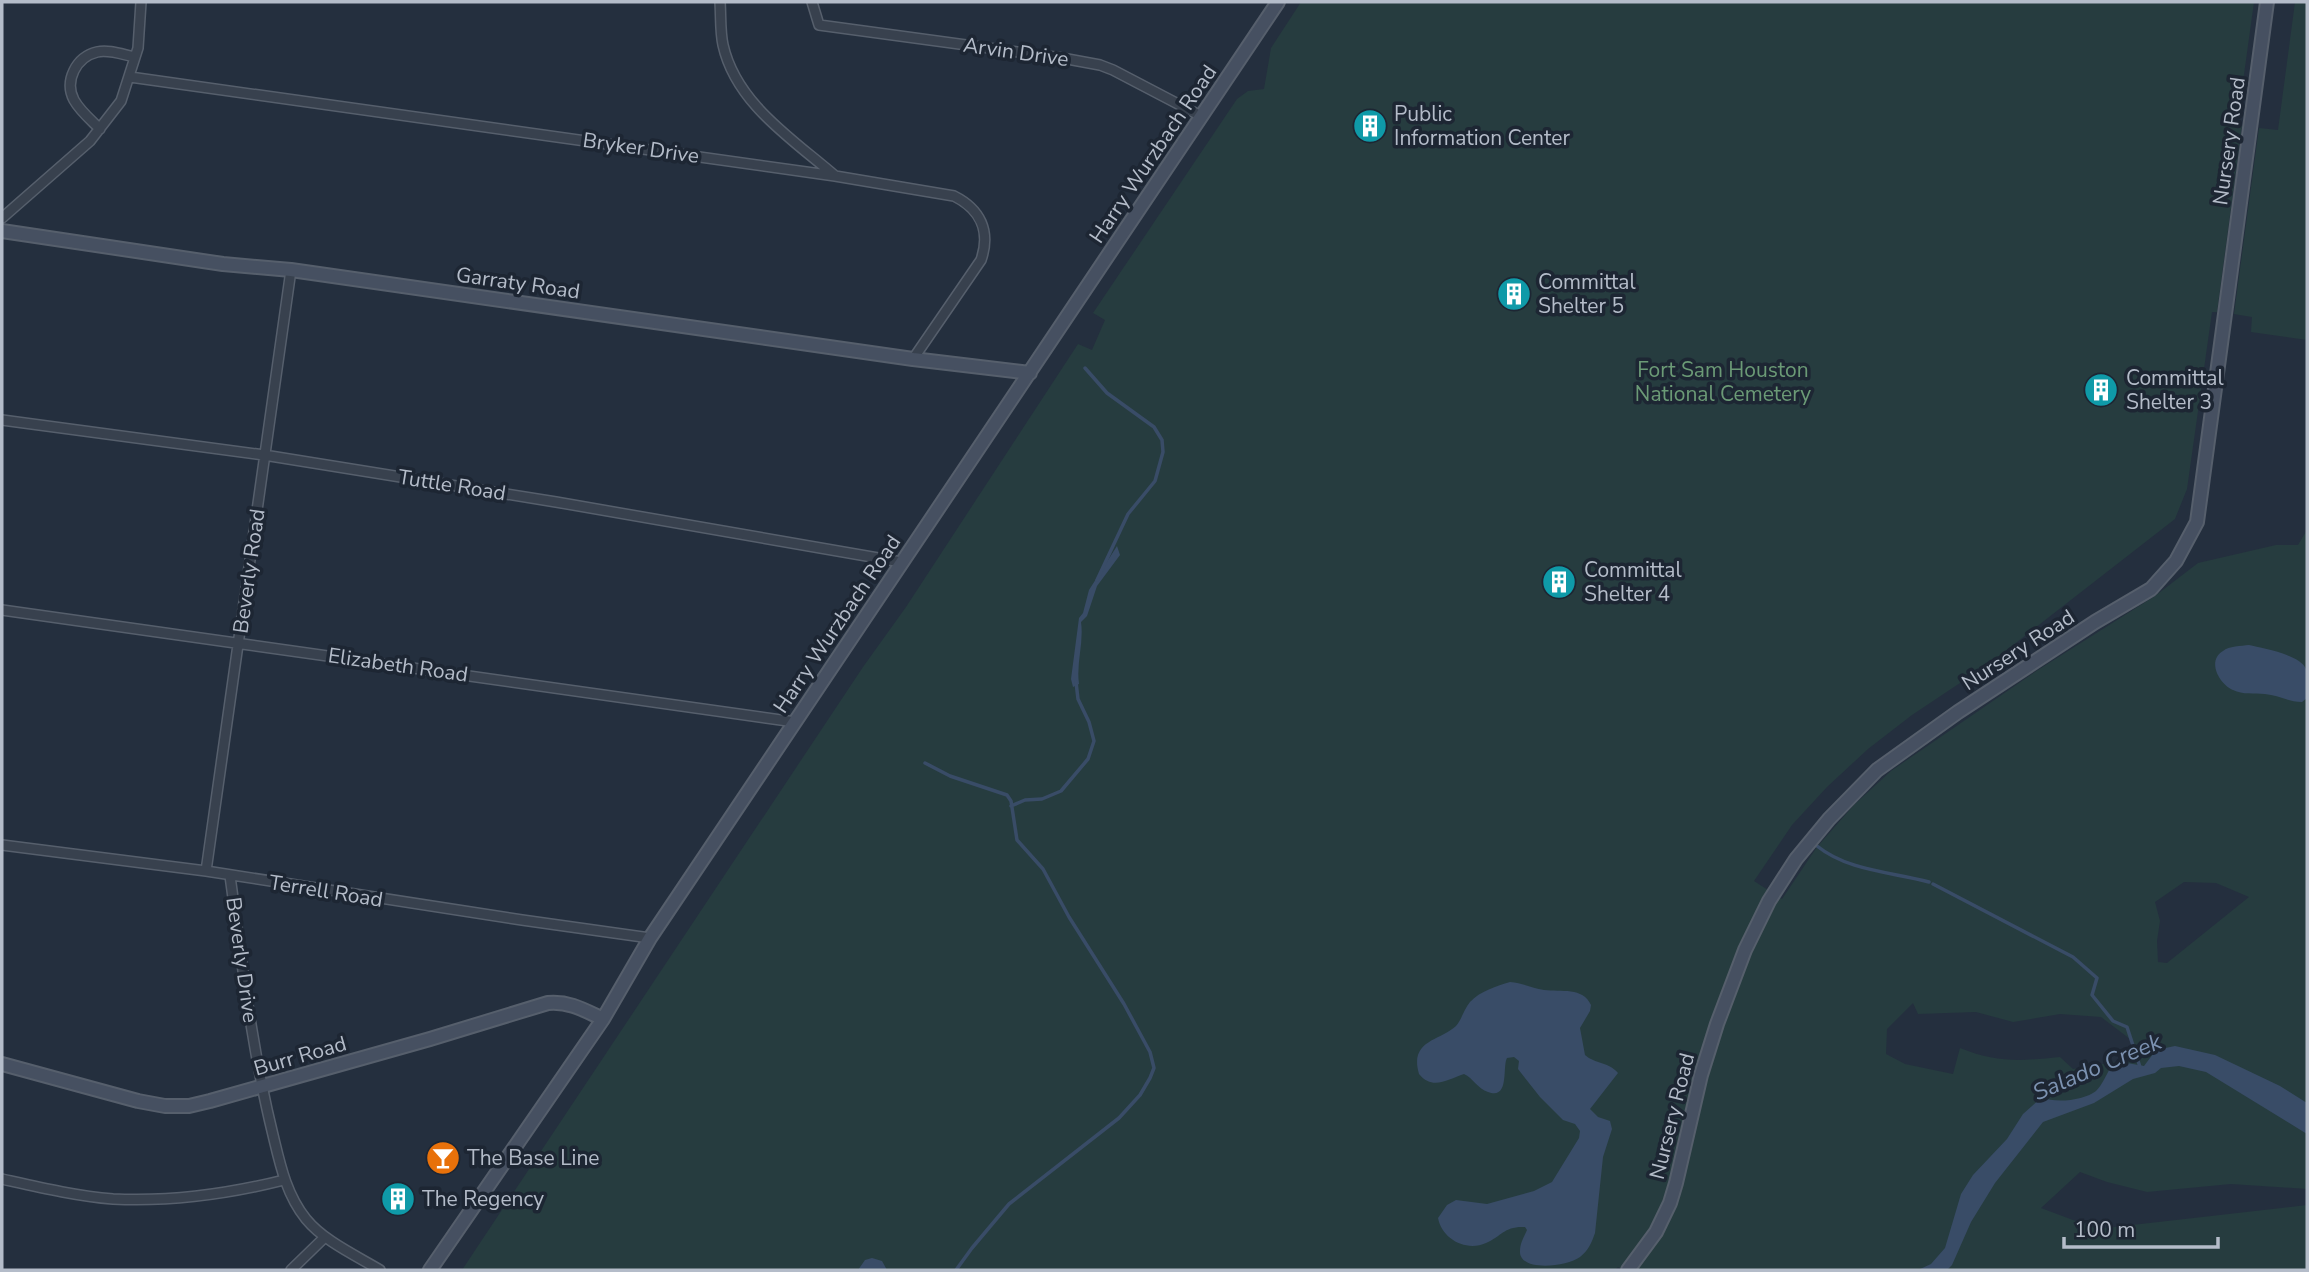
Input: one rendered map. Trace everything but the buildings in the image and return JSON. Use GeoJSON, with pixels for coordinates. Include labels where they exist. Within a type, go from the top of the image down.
{"type":"FeatureCollection","features":[{"type":"Feature","properties":{"kind":"street"},"geometry":{"type":"LineString","coordinates":[[2,218],[66,163],[100,129],[121,101],[135,57],[141,2]]}},
{"type":"Feature","properties":{"kind":"street"},"geometry":{"type":"LineString","coordinates":[[720,2],[723,45],[737,81],[756,107],[835,176]]}},
{"type":"Feature","properties":{"kind":"street","name":"Arvin Drive"},"geometry":{"type":"LineString","coordinates":[[812,2],[819,25],[1053,56],[1100,65],[1127,76],[1201,116]]}},
{"type":"Feature","properties":{"kind":"street","name":"Harry Wurzbach Road"},"geometry":{"type":"LineString","coordinates":[[430,1270],[604,1019],[650,938],[1278,2]]}},
{"type":"Feature","properties":{"kind":"street","name":"Nursery Road"},"geometry":{"type":"LineString","coordinates":[[1628,1270],[1638,1264],[1673,1193],[1701,1075],[1745,950],[1769,901],[1797,859],[1829,819],[1877,770],[1958,712],[2095,622],[2151,589],[2176,561],[2192,534],[2197,522],[2267,2]]}},
{"type":"Feature","properties":{"kind":"street"},"geometry":{"type":"LineString","coordinates":[[100,129],[73,97],[73,72],[85,57],[97,52],[116,52],[135,57]]}},
{"type":"Feature","properties":{"kind":"street","name":"Bryker Drive"},"geometry":{"type":"LineString","coordinates":[[130,76],[954,195],[967,202],[980,216],[986,234],[985,248],[981,260],[913,359]]}},
{"type":"Feature","properties":{"kind":"street","name":"Garraty Road"},"geometry":{"type":"LineString","coordinates":[[2,231],[223,264],[291,270],[913,359],[1030,373]]}},
{"type":"Feature","properties":{"kind":"street","name":"Beverly Road"},"geometry":{"type":"LineString","coordinates":[[206,871],[291,270]]}},
{"type":"Feature","properties":{"kind":"street","name":"Tuttle Road"},"geometry":{"type":"LineString","coordinates":[[2,420],[264,455],[901,562]]}},
{"type":"Feature","properties":{"kind":"street","name":"Elizabeth Road"},"geometry":{"type":"LineString","coordinates":[[2,610],[795,722]]}},
{"type":"Feature","properties":{"kind":"street","name":"Terrell Road"},"geometry":{"type":"LineString","coordinates":[[2,845],[206,871],[650,938]]}},
{"type":"Feature","properties":{"kind":"street","name":"Beverly Drive"},"geometry":{"type":"LineString","coordinates":[[230,876],[261,1086],[284,1180],[297,1207],[325,1237],[380,1270]]}},
{"type":"Feature","properties":{"kind":"street","name":"Burr Road"},"geometry":{"type":"LineString","coordinates":[[2,1064],[138,1101],[165,1106],[189,1105],[430,1039],[548,1003],[563,1001],[604,1019]]}},
{"type":"Feature","properties":{"kind":"street"},"geometry":{"type":"LineString","coordinates":[[2,1180],[115,1199],[195,1198],[284,1180]]}},
{"type":"Feature","properties":{"kind":"street"},"geometry":{"type":"LineString","coordinates":[[291,1270],[325,1237]]}},
{"type":"Feature","properties":{"kind":"green space","name":"Fort Sam Houston National Cemetery"},"geometry":{"type":"Polygon","coordinates":[[[1301,2],[2254,2],[2237,125],[2242,126],[2217,312],[2212,312],[2187,489],[2175,519],[1990,663],[1912,715],[1868,749],[1827,787],[1792,825],[1754,881],[1782,899],[1817,847],[1854,805],[1891,771],[2038,670],[2155,596],[2198,563],[2276,545],[2298,545],[2307,530],[2307,1189],[2231,1184],[2147,1192],[2080,1172],[2041,1208],[2097,1229],[2307,1205],[2307,1270],[1623,1270],[1618,1267],[1615,1270],[462,1270],[863,667],[906,607],[1078,344],[1092,350],[1105,320],[1093,313],[1237,99],[1248,91],[1264,89],[1271,48],[1301,2]],[[2184,882],[2155,902],[2160,921],[2158,962],[2167,963],[2249,897],[2216,883],[2184,882]],[[1913,1003],[1887,1029],[1886,1054],[1905,1064],[1953,1074],[1960,1048],[2009,1060],[2060,1057],[2073,1069],[2133,1059],[2130,1039],[2101,1017],[2060,1014],[2013,1022],[1976,1012],[1918,1014],[1913,1003]]]}},
{"type":"Feature","properties":{"kind":"green space"},"geometry":{"type":"Polygon","coordinates":[[[2295,2],[2307,2],[2307,340],[2251,332],[2252,317],[2234,314],[2259,128],[2278,130],[2295,2]]]}},
{"type":"Feature","properties":{"kind":"water"},"geometry":{"type":"Polygon","coordinates":[[[1117,546],[1120,555],[1097,586],[1087,616],[1081,622],[1079,684],[1073,687],[1071,679],[1079,618],[1089,590],[1117,546]]]}},
{"type":"Feature","properties":{"kind":"water"},"geometry":{"type":"Polygon","coordinates":[[[2249,645],[2281,653],[2303,664],[2307,676],[2307,698],[2297,702],[2270,695],[2241,693],[2228,687],[2215,666],[2218,655],[2228,648],[2249,645]]]}},
{"type":"Feature","properties":{"kind":"water"},"geometry":{"type":"Polygon","coordinates":[[[1510,982],[1583,995],[1591,1005],[1580,1028],[1585,1055],[1618,1073],[1590,1109],[1598,1117],[1610,1121],[1612,1129],[1603,1157],[1595,1233],[1580,1257],[1555,1265],[1535,1265],[1522,1258],[1520,1248],[1527,1230],[1525,1227],[1512,1228],[1486,1243],[1471,1246],[1450,1238],[1438,1218],[1447,1205],[1456,1200],[1487,1204],[1534,1191],[1552,1182],[1579,1138],[1580,1131],[1575,1124],[1563,1120],[1540,1097],[1518,1069],[1519,1061],[1514,1057],[1507,1058],[1502,1087],[1495,1093],[1484,1091],[1464,1074],[1435,1083],[1419,1074],[1418,1054],[1422,1048],[1456,1026],[1474,998],[1489,989],[1510,982]]]}},
{"type":"Feature","properties":{"kind":"water"},"geometry":{"type":"Polygon","coordinates":[[[2175,1046],[2215,1055],[2280,1086],[2307,1103],[2307,1134],[2206,1072],[2179,1066],[2161,1068],[2155,1073],[2133,1079],[2094,1103],[2043,1122],[1995,1183],[1971,1222],[1952,1265],[1947,1270],[1918,1270],[1931,1264],[1945,1248],[1961,1194],[1973,1175],[2007,1139],[2023,1114],[2042,1097],[2062,1101],[2085,1097],[2098,1089],[2111,1066],[2127,1063],[2144,1066],[2156,1050],[2175,1046]]]}},
{"type":"Feature","properties":{"kind":"water"},"geometry":{"type":"Polygon","coordinates":[[[872,1258],[882,1261],[887,1270],[858,1270],[865,1260],[872,1258]]]}},
{"type":"Feature","properties":{"kind":"waterway"},"geometry":{"type":"LineString","coordinates":[[1085,368],[1107,393],[1154,427],[1162,440],[1163,452],[1155,481],[1128,514],[1097,580]]}},
{"type":"Feature","properties":{"kind":"waterway"},"geometry":{"type":"LineString","coordinates":[[1011,806],[1025,800],[1042,799],[1061,791],[1088,759],[1094,741],[1078,699],[1076,682]]}},
{"type":"Feature","properties":{"kind":"waterway"},"geometry":{"type":"LineString","coordinates":[[925,763],[950,776],[1007,795],[1011,801],[1017,840],[1043,869],[1069,917],[1124,1004],[1150,1052],[1154,1068],[1140,1095],[1119,1118],[1009,1204],[956,1270]]}},
{"type":"Feature","properties":{"kind":"waterway"},"geometry":{"type":"LineString","coordinates":[[1817,846],[1856,866],[1929,882]]}},
{"type":"Feature","properties":{"kind":"waterway","name":"Salado Creek"},"geometry":{"type":"LineString","coordinates":[[1933,884],[2073,957],[2097,978],[2092,995],[2113,1021],[2127,1027],[2140,1067]]}},
{"type":"Feature","properties":{"kind":"place","name":"Public Information Center"},"geometry":{"type":"Point","coordinates":[1370,126]}},
{"type":"Feature","properties":{"kind":"place","name":"Committal Shelter 5"},"geometry":{"type":"Point","coordinates":[1514,294]}},
{"type":"Feature","properties":{"kind":"place","name":"Committal Shelter 3"},"geometry":{"type":"Point","coordinates":[2101,390]}},
{"type":"Feature","properties":{"kind":"place","name":"Committal Shelter 4"},"geometry":{"type":"Point","coordinates":[1559,582]}},
{"type":"Feature","properties":{"kind":"place","name":"The Base Line"},"geometry":{"type":"Point","coordinates":[443,1158]}},
{"type":"Feature","properties":{"kind":"place","name":"The Regency"},"geometry":{"type":"Point","coordinates":[398,1199]}}]}
